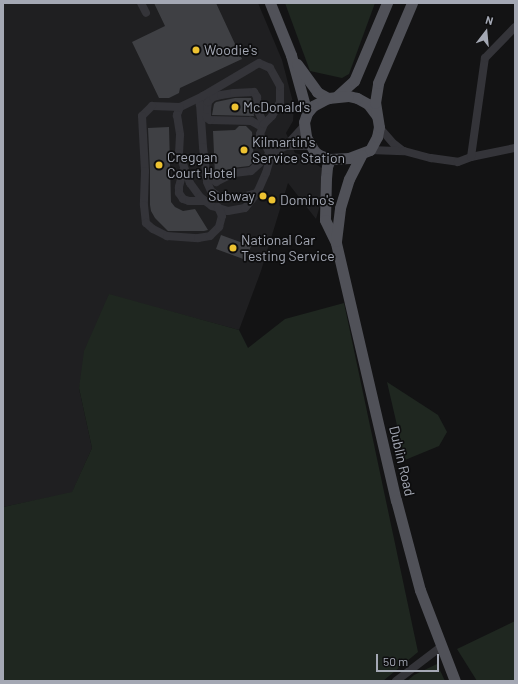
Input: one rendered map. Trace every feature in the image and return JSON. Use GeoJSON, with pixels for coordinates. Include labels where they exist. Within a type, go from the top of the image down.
{"type":"FeatureCollection","features":[{"type":"Feature","properties":{"kind":"main road"},"geometry":{"type":"LineString","coordinates":[[270,3],[291,55],[307,113],[305,125],[310,146],[319,155],[330,159],[349,158],[365,153],[377,137],[379,127],[375,92],[412,3]]}},
{"type":"Feature","properties":{"kind":"main road"},"geometry":{"type":"LineString","coordinates":[[307,113],[313,106],[332,98],[354,81],[387,3]]}},
{"type":"Feature","properties":{"kind":"main road"},"geometry":{"type":"LineString","coordinates":[[291,55],[317,92],[332,98],[348,96],[357,98],[368,104],[377,116]]}},
{"type":"Feature","properties":{"kind":"main road","name":"Dublin Road"},"geometry":{"type":"LineString","coordinates":[[336,243],[340,208],[349,179],[365,153]]}},
{"type":"Feature","properties":{"kind":"main road","name":"Dublin Road"},"geometry":{"type":"LineString","coordinates":[[330,159],[326,178],[325,220],[336,243],[396,500],[420,590],[455,681]]}},
{"type":"Feature","properties":{"kind":"street"},"geometry":{"type":"LineString","coordinates":[[141,3],[146,13]]}},
{"type":"Feature","properties":{"kind":"street"},"geometry":{"type":"LineString","coordinates":[[471,157],[485,58],[515,27]]}},
{"type":"Feature","properties":{"kind":"street"},"geometry":{"type":"LineString","coordinates":[[180,107],[177,115],[180,135],[179,154],[190,183],[206,201],[218,207],[228,211],[245,208],[257,194],[266,174],[270,154],[260,134],[263,126],[272,116],[280,102],[280,86],[270,68],[259,63],[203,96],[180,107],[152,106],[142,116],[145,171],[144,205],[146,223],[153,229],[168,236],[198,238],[210,236],[220,227],[222,216],[218,207]]}},
{"type":"Feature","properties":{"kind":"street"},"geometry":{"type":"LineString","coordinates":[[254,92],[257,97],[258,111],[263,126],[251,120],[210,120],[207,118],[208,102],[213,97],[217,96],[254,92]]}},
{"type":"Feature","properties":{"kind":"street"},"geometry":{"type":"LineString","coordinates":[[203,96],[200,109],[206,176],[211,191],[219,197],[242,197],[257,194]]}},
{"type":"Feature","properties":{"kind":"street"},"geometry":{"type":"LineString","coordinates":[[206,176],[216,182],[234,173],[251,171],[270,154],[286,146],[305,125]]}},
{"type":"Feature","properties":{"kind":"street"},"geometry":{"type":"LineString","coordinates":[[379,127],[394,144],[404,151]]}},
{"type":"Feature","properties":{"kind":"street"},"geometry":{"type":"LineString","coordinates":[[286,146],[310,146]]}},
{"type":"Feature","properties":{"kind":"street"},"geometry":{"type":"LineString","coordinates":[[365,153],[404,151],[431,158],[458,162],[471,157],[515,148]]}},
{"type":"Feature","properties":{"kind":"street"},"geometry":{"type":"LineString","coordinates":[[184,168],[179,187],[179,193],[182,199],[189,201],[206,201]]}},
{"type":"Feature","properties":{"kind":"street"},"geometry":{"type":"LineString","coordinates":[[396,681],[442,646]]}},
{"type":"Feature","properties":{"kind":"shaded area"},"geometry":{"type":"Polygon","coordinates":[[[3,3],[258,3],[282,60],[294,106],[293,121],[286,133],[295,153],[305,156],[323,169],[321,202],[316,219],[288,183],[261,271],[239,330],[109,295],[79,388],[92,448],[72,493],[3,507],[3,3]]]}},
{"type":"Feature","properties":{"kind":"shaded area"},"geometry":{"type":"Polygon","coordinates":[[[285,3],[375,3],[349,74],[342,78],[310,71],[285,3]]]}},
{"type":"Feature","properties":{"kind":"shaded area"},"geometry":{"type":"Polygon","coordinates":[[[109,294],[239,330],[248,348],[285,319],[344,303],[418,652],[383,681],[3,681],[3,507],[72,492],[92,448],[79,388],[84,351],[109,294]]]}},
{"type":"Feature","properties":{"kind":"shaded area"},"geometry":{"type":"Polygon","coordinates":[[[387,382],[438,415],[447,432],[439,446],[405,460],[387,382]]]}},
{"type":"Feature","properties":{"kind":"shaded area"},"geometry":{"type":"Polygon","coordinates":[[[515,621],[515,681],[477,681],[457,649],[515,621]]]}},
{"type":"Feature","properties":{"kind":"shaded area"},"geometry":{"type":"Polygon","coordinates":[[[437,664],[445,681],[407,681],[414,675],[437,664]]]}},
{"type":"Feature","properties":{"kind":"building"},"geometry":{"type":"Polygon","coordinates":[[[154,3],[216,3],[242,59],[180,88],[179,93],[169,98],[159,98],[132,42],[165,26],[154,3]]]}},
{"type":"Feature","properties":{"kind":"building","name":"McDonald's"},"geometry":{"type":"Polygon","coordinates":[[[235,98],[251,98],[254,116],[212,115],[214,104],[216,102],[235,98]]]}},
{"type":"Feature","properties":{"kind":"building"},"geometry":{"type":"Polygon","coordinates":[[[239,126],[246,126],[252,132],[254,161],[249,166],[232,168],[216,176],[213,131],[235,130],[239,126]]]}},
{"type":"Feature","properties":{"kind":"building","name":"Creggan Court Hotel"},"geometry":{"type":"Polygon","coordinates":[[[169,127],[171,202],[175,207],[183,211],[195,209],[208,230],[168,231],[155,218],[151,211],[148,128],[169,127]]]}},
{"type":"Feature","properties":{"kind":"building","name":"National Car Testing Service"},"geometry":{"type":"Polygon","coordinates":[[[221,235],[251,246],[246,260],[216,249],[221,235]]]}},
{"type":"Feature","properties":{"kind":"place","name":"Woodie's"},"geometry":{"type":"Point","coordinates":[196,50]}},
{"type":"Feature","properties":{"kind":"place","name":"McDonald's"},"geometry":{"type":"Point","coordinates":[235,107]}},
{"type":"Feature","properties":{"kind":"place","name":"Kilmartin's Service Station"},"geometry":{"type":"Point","coordinates":[244,150]}},
{"type":"Feature","properties":{"kind":"place","name":"Creggan Court Hotel"},"geometry":{"type":"Point","coordinates":[159,165]}},
{"type":"Feature","properties":{"kind":"place","name":"Subway"},"geometry":{"type":"Point","coordinates":[263,196]}},
{"type":"Feature","properties":{"kind":"place","name":"Domino's"},"geometry":{"type":"Point","coordinates":[272,200]}},
{"type":"Feature","properties":{"kind":"place","name":"National Car Testing Service"},"geometry":{"type":"Point","coordinates":[233,248]}}]}
